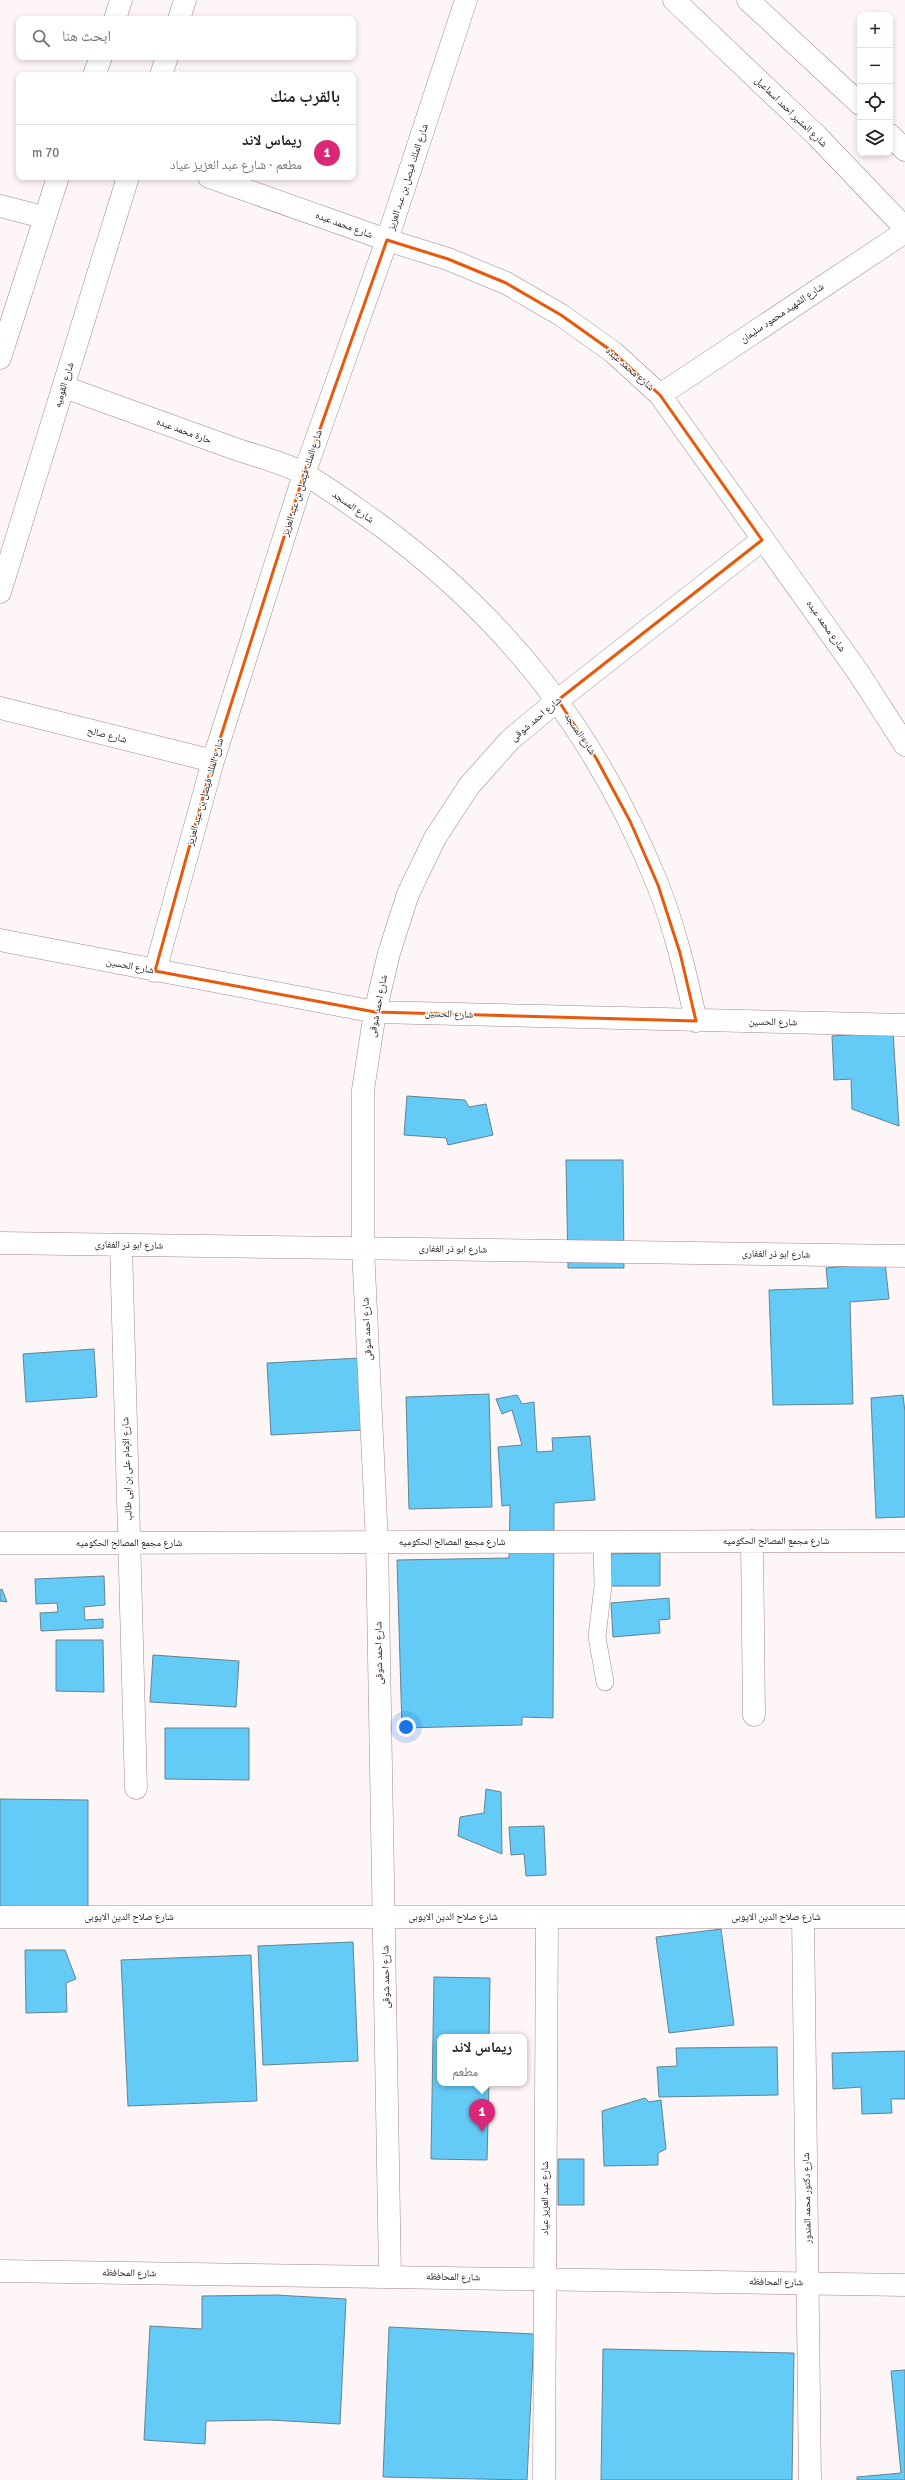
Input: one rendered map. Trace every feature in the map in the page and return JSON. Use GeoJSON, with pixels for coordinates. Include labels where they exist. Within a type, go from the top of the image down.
{"type":"FeatureCollection","features":[{"type":"Feature","properties":{"kind":"street"},"geometry":{"type":"LineString","coordinates":[[116,16],[122,0]]}},
{"type":"Feature","properties":{"kind":"street"},"geometry":{"type":"LineString","coordinates":[[180,16],[185,0]]}},
{"type":"Feature","properties":{"kind":"street","name":"شارع الملك فيصل بن عبد العزيز"},"geometry":{"type":"LineString","coordinates":[[155,971],[213,761],[304,474],[387,240],[466,0]]}},
{"type":"Feature","properties":{"kind":"street","name":"شارع المشير احمد اسماعيل"},"geometry":{"type":"LineString","coordinates":[[674,0],[817,136],[905,228]]}},
{"type":"Feature","properties":{"kind":"street"},"geometry":{"type":"LineString","coordinates":[[748,0],[857,101]]}},
{"type":"Feature","properties":{"kind":"street"},"geometry":{"type":"LineString","coordinates":[[95,72],[100,60]]}},
{"type":"Feature","properties":{"kind":"street"},"geometry":{"type":"LineString","coordinates":[[162,72],[166,60]]}},
{"type":"Feature","properties":{"kind":"street"},"geometry":{"type":"LineString","coordinates":[[893,138],[905,150]]}},
{"type":"Feature","properties":{"kind":"street"},"geometry":{"type":"LineString","coordinates":[[0,358],[43,217],[57,180]]}},
{"type":"Feature","properties":{"kind":"street","name":"شارع القوميه"},"geometry":{"type":"LineString","coordinates":[[0,592],[127,180]]}},
{"type":"Feature","properties":{"kind":"street","name":"شارع محمد عبده"},"geometry":{"type":"LineString","coordinates":[[217,180],[387,240],[448,259],[506,283],[561,315],[613,352],[660,394],[762,540],[858,672],[905,745]]}},
{"type":"Feature","properties":{"kind":"street"},"geometry":{"type":"LineString","coordinates":[[0,206],[43,217]]}},
{"type":"Feature","properties":{"kind":"street","name":"شارع الشهيد محمود سليمان"},"geometry":{"type":"LineString","coordinates":[[660,394],[905,232]]}},
{"type":"Feature","properties":{"kind":"street","name":"حارة محمد عبده"},"geometry":{"type":"LineString","coordinates":[[64,387],[304,474]]}},
{"type":"Feature","properties":{"kind":"street","name":"شارع المسجد"},"geometry":{"type":"LineString","coordinates":[[304,474],[414,551],[466,596],[514,646],[558,700],[596,758],[630,821],[652,871],[680,952],[696,1021]]}},
{"type":"Feature","properties":{"kind":"street","name":"شارع احمد شوقى"},"geometry":{"type":"LineString","coordinates":[[390,2276],[385,1917],[377,1542],[362,1248],[363,1090],[375,1012],[389,953],[408,894],[435,838],[469,786],[510,740],[558,700],[762,540]]}},
{"type":"Feature","properties":{"kind":"street","name":"شارع صالح"},"geometry":{"type":"LineString","coordinates":[[0,708],[213,761]]}},
{"type":"Feature","properties":{"kind":"street","name":"شارع الحسين"},"geometry":{"type":"LineString","coordinates":[[0,940],[155,971],[375,1012],[905,1025]]}},
{"type":"Feature","properties":{"kind":"street","name":"شارع ابو ذر الغفارى"},"geometry":{"type":"LineString","coordinates":[[0,1243],[905,1256]]}},
{"type":"Feature","properties":{"kind":"street","name":"شارع الإمام على بن ابى طالب"},"geometry":{"type":"LineString","coordinates":[[121,1245],[136,1788]]}},
{"type":"Feature","properties":{"kind":"street"},"geometry":{"type":"LineString","coordinates":[[752,1541],[754,1715]]}},
{"type":"Feature","properties":{"kind":"street","name":"شارع مجمع المصالح الحكوميه"},"geometry":{"type":"LineString","coordinates":[[0,1543],[905,1541]]}},
{"type":"Feature","properties":{"kind":"street","name":"شارع صلاح الدين الايوبى"},"geometry":{"type":"LineString","coordinates":[[0,1917],[905,1917]]}},
{"type":"Feature","properties":{"kind":"street","name":"شارع عبد العزيز عياد"},"geometry":{"type":"LineString","coordinates":[[544,2480],[547,1917]]}},
{"type":"Feature","properties":{"kind":"street","name":"شارع دكتور محمد المندور"},"geometry":{"type":"LineString","coordinates":[[803,1917],[810,2480]]}},
{"type":"Feature","properties":{"kind":"street","name":"شارع المحافظه"},"geometry":{"type":"LineString","coordinates":[[0,2271],[905,2285]]}},
{"type":"Feature","properties":{"kind":"lane"},"geometry":{"type":"LineString","coordinates":[[602,1542],[603,1586],[597,1637],[604,1682]]}},
{"type":"Feature","properties":{"kind":"highlighted area"},"geometry":{"type":"Polygon","coordinates":[[[387,240],[448,259],[506,283],[561,315],[613,352],[660,395],[762,540],[558,700],[596,758],[630,821],[658,885],[680,953],[696,1021],[375,1012],[155,971],[213,761],[304,474],[387,240]]]}},
{"type":"Feature","properties":{"kind":"building"},"geometry":{"type":"Polygon","coordinates":[[[893,1032],[899,1126],[852,1109],[851,1079],[834,1080],[832,1036],[893,1032]]]}},
{"type":"Feature","properties":{"kind":"building"},"geometry":{"type":"Polygon","coordinates":[[[407,1096],[465,1100],[469,1107],[486,1104],[493,1135],[448,1145],[446,1138],[404,1135],[407,1096]]]}},
{"type":"Feature","properties":{"kind":"building"},"geometry":{"type":"Polygon","coordinates":[[[566,1160],[623,1160],[624,1268],[568,1268],[566,1160]]]}},
{"type":"Feature","properties":{"kind":"building"},"geometry":{"type":"Polygon","coordinates":[[[885,1262],[889,1299],[850,1302],[853,1404],[773,1405],[769,1290],[828,1288],[826,1268],[885,1262]]]}},
{"type":"Feature","properties":{"kind":"building"},"geometry":{"type":"Polygon","coordinates":[[[94,1349],[97,1397],[26,1402],[23,1354],[94,1349]]]}},
{"type":"Feature","properties":{"kind":"building"},"geometry":{"type":"Polygon","coordinates":[[[360,1358],[364,1430],[271,1435],[267,1363],[360,1358]]]}},
{"type":"Feature","properties":{"kind":"building"},"geometry":{"type":"Polygon","coordinates":[[[489,1394],[492,1507],[409,1509],[406,1397],[489,1394]]]}},
{"type":"Feature","properties":{"kind":"building"},"geometry":{"type":"Polygon","coordinates":[[[517,1395],[522,1404],[534,1402],[537,1452],[553,1451],[552,1438],[590,1436],[595,1500],[554,1503],[553,1718],[522,1717],[522,1725],[402,1728],[397,1560],[509,1558],[510,1505],[502,1506],[498,1447],[522,1445],[512,1410],[502,1414],[496,1399],[517,1395]]]}},
{"type":"Feature","properties":{"kind":"building"},"geometry":{"type":"Polygon","coordinates":[[[903,1395],[905,1412],[905,1517],[876,1518],[871,1398],[903,1395]]]}},
{"type":"Feature","properties":{"kind":"building"},"geometry":{"type":"Polygon","coordinates":[[[660,1553],[660,1586],[603,1586],[603,1554],[660,1553]]]}},
{"type":"Feature","properties":{"kind":"building"},"geometry":{"type":"Polygon","coordinates":[[[104,1576],[105,1605],[84,1607],[85,1620],[103,1619],[103,1628],[41,1631],[40,1613],[58,1612],[57,1603],[36,1604],[35,1579],[104,1576]]]}},
{"type":"Feature","properties":{"kind":"building"},"geometry":{"type":"Polygon","coordinates":[[[2,1589],[7,1602],[0,1601],[0,1590],[2,1589]]]}},
{"type":"Feature","properties":{"kind":"building"},"geometry":{"type":"Polygon","coordinates":[[[669,1598],[670,1619],[659,1620],[660,1633],[613,1637],[611,1603],[669,1598]]]}},
{"type":"Feature","properties":{"kind":"building"},"geometry":{"type":"Polygon","coordinates":[[[56,1640],[103,1640],[104,1692],[56,1691],[56,1640]]]}},
{"type":"Feature","properties":{"kind":"building"},"geometry":{"type":"Polygon","coordinates":[[[153,1655],[239,1661],[236,1707],[150,1702],[153,1655]]]}},
{"type":"Feature","properties":{"kind":"building"},"geometry":{"type":"Polygon","coordinates":[[[165,1728],[249,1728],[249,1780],[165,1779],[165,1728]]]}},
{"type":"Feature","properties":{"kind":"building"},"geometry":{"type":"Polygon","coordinates":[[[486,1789],[501,1792],[502,1854],[458,1836],[460,1817],[484,1813],[486,1789]]]}},
{"type":"Feature","properties":{"kind":"building"},"geometry":{"type":"Polygon","coordinates":[[[0,1799],[88,1800],[88,1909],[0,1909],[0,1799]]]}},
{"type":"Feature","properties":{"kind":"building"},"geometry":{"type":"Polygon","coordinates":[[[544,1826],[546,1875],[526,1876],[524,1854],[511,1855],[509,1827],[544,1826]]]}},
{"type":"Feature","properties":{"kind":"building"},"geometry":{"type":"Polygon","coordinates":[[[721,1929],[734,2025],[669,2033],[656,1937],[721,1929]]]}},
{"type":"Feature","properties":{"kind":"building"},"geometry":{"type":"Polygon","coordinates":[[[353,1942],[358,2061],[263,2065],[258,1946],[353,1942]]]}},
{"type":"Feature","properties":{"kind":"building"},"geometry":{"type":"Polygon","coordinates":[[[25,1950],[65,1950],[76,1979],[66,1983],[67,2012],[26,2013],[25,1950]]]}},
{"type":"Feature","properties":{"kind":"building"},"geometry":{"type":"Polygon","coordinates":[[[251,1955],[257,2101],[128,2106],[121,1960],[251,1955]]]}},
{"type":"Feature","properties":{"kind":"building"},"geometry":{"type":"Polygon","coordinates":[[[434,1977],[490,1978],[489,2034],[437,2034],[437,2086],[489,2086],[487,2160],[431,2159],[434,1977]]]}},
{"type":"Feature","properties":{"kind":"building"},"geometry":{"type":"Polygon","coordinates":[[[777,2047],[778,2095],[659,2097],[657,2067],[677,2066],[676,2048],[777,2047]]]}},
{"type":"Feature","properties":{"kind":"building"},"geometry":{"type":"Polygon","coordinates":[[[905,2051],[905,2099],[891,2099],[892,2113],[862,2114],[861,2087],[833,2089],[832,2053],[905,2051]]]}},
{"type":"Feature","properties":{"kind":"building"},"geometry":{"type":"Polygon","coordinates":[[[645,2098],[649,2102],[661,2100],[666,2149],[658,2153],[658,2165],[604,2166],[602,2111],[645,2098]]]}},
{"type":"Feature","properties":{"kind":"building"},"geometry":{"type":"Polygon","coordinates":[[[558,2159],[584,2159],[584,2205],[558,2205],[558,2159]]]}},
{"type":"Feature","properties":{"kind":"building"},"geometry":{"type":"Polygon","coordinates":[[[276,2295],[346,2299],[340,2424],[270,2420],[206,2421],[205,2444],[144,2440],[150,2326],[202,2329],[202,2296],[276,2295]]]}},
{"type":"Feature","properties":{"kind":"building"},"geometry":{"type":"Polygon","coordinates":[[[389,2327],[534,2334],[527,2480],[383,2477],[389,2327]]]}},
{"type":"Feature","properties":{"kind":"building"},"geometry":{"type":"Polygon","coordinates":[[[603,2349],[794,2353],[792,2480],[601,2480],[603,2349]]]}},
{"type":"Feature","properties":{"kind":"building"},"geometry":{"type":"Polygon","coordinates":[[[905,2370],[905,2480],[857,2480],[857,2477],[901,2473],[891,2371],[905,2370]]]}},
{"type":"Feature","properties":{"kind":"place","name":"ريماس لاند"},"geometry":{"type":"Point","coordinates":[482,2132]}}]}
